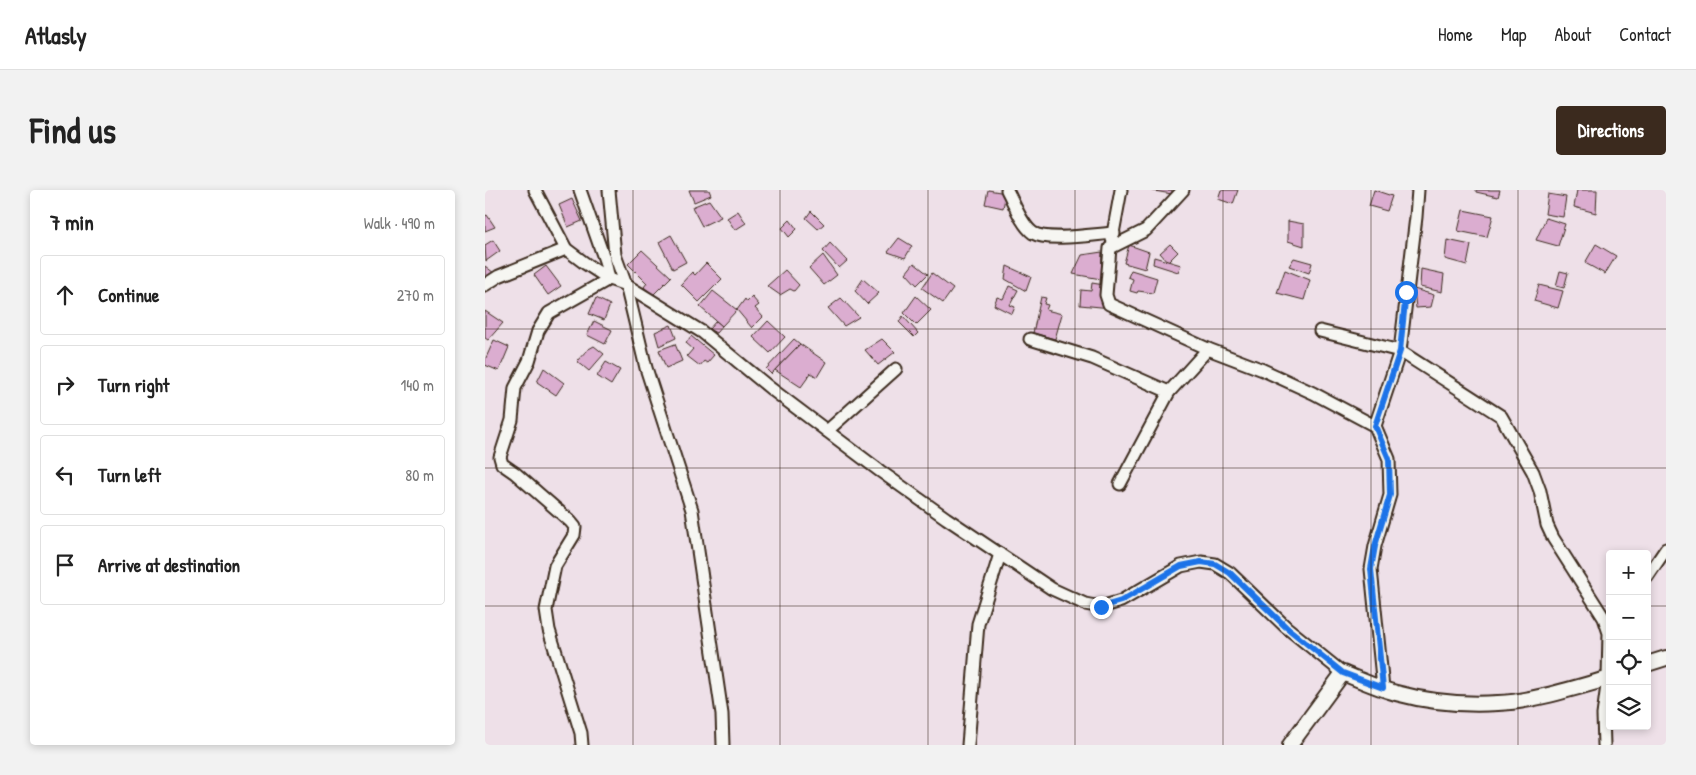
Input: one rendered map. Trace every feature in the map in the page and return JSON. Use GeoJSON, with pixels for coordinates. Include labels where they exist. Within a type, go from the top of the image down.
{"type":"FeatureCollection","features":[{"type":"Feature","properties":{"kind":"street"},"geometry":{"type":"LineString","coordinates":[[535,190],[566,248],[586,264],[609,279],[626,285],[702,332],[770,388],[880,471],[1052,589],[1085,604],[1101,607],[1121,601],[1181,566],[1201,562],[1215,564],[1230,573],[1286,627],[1343,673],[1396,693],[1428,700],[1461,703],[1500,703],[1535,697],[1606,679]]}},
{"type":"Feature","properties":{"kind":"street"},"geometry":{"type":"LineString","coordinates":[[580,190],[605,261],[609,279]]}},
{"type":"Feature","properties":{"kind":"street"},"geometry":{"type":"LineString","coordinates":[[609,190],[615,255],[626,285],[646,368],[692,510],[722,714],[723,745]]}},
{"type":"Feature","properties":{"kind":"street"},"geometry":{"type":"LineString","coordinates":[[1007,190],[1025,224],[1034,233],[1048,238],[1114,233]]}},
{"type":"Feature","properties":{"kind":"street"},"geometry":{"type":"LineString","coordinates":[[1121,190],[1110,248],[1106,296],[1109,304],[1313,392],[1375,426],[1389,459],[1390,495],[1375,546],[1371,569],[1383,688]]}},
{"type":"Feature","properties":{"kind":"street"},"geometry":{"type":"LineString","coordinates":[[1110,248],[1145,230],[1183,190]]}},
{"type":"Feature","properties":{"kind":"street"},"geometry":{"type":"LineString","coordinates":[[1375,426],[1400,351],[1418,190]]}},
{"type":"Feature","properties":{"kind":"street"},"geometry":{"type":"LineString","coordinates":[[485,285],[499,276],[566,248]]}},
{"type":"Feature","properties":{"kind":"street"},"geometry":{"type":"LineString","coordinates":[[582,745],[581,733],[549,630],[546,610],[555,566],[574,535],[575,527],[515,473],[502,464],[500,456],[512,420],[515,388],[529,361],[538,330],[549,313],[609,279]]}},
{"type":"Feature","properties":{"kind":"street"},"geometry":{"type":"LineString","coordinates":[[1320,331],[1400,351],[1501,416],[1533,472],[1540,491],[1547,525],[1553,538],[1606,623]]}},
{"type":"Feature","properties":{"kind":"street"},"geometry":{"type":"LineString","coordinates":[[1030,339],[1092,358],[1169,392]]}},
{"type":"Feature","properties":{"kind":"street"},"geometry":{"type":"LineString","coordinates":[[1119,484],[1169,392],[1208,348]]}},
{"type":"Feature","properties":{"kind":"street"},"geometry":{"type":"LineString","coordinates":[[827,431],[896,369]]}},
{"type":"Feature","properties":{"kind":"street"},"geometry":{"type":"LineString","coordinates":[[1651,571],[1666,549]]}},
{"type":"Feature","properties":{"kind":"street"},"geometry":{"type":"LineString","coordinates":[[968,745],[978,624],[1000,554]]}},
{"type":"Feature","properties":{"kind":"street"},"geometry":{"type":"LineString","coordinates":[[1651,663],[1666,658]]}},
{"type":"Feature","properties":{"kind":"street"},"geometry":{"type":"LineString","coordinates":[[1290,745],[1343,673]]}},
{"type":"Feature","properties":{"kind":"street"},"geometry":{"type":"LineString","coordinates":[[1604,745],[1603,715],[1608,685]]}},
{"type":"Feature","properties":{"kind":"building"},"geometry":{"type":"Polygon","coordinates":[[[689,190],[709,190],[711,195],[694,202],[689,190]]]}},
{"type":"Feature","properties":{"kind":"building"},"geometry":{"type":"Polygon","coordinates":[[[988,190],[1006,193],[1003,208],[985,204],[988,190]]]}},
{"type":"Feature","properties":{"kind":"building"},"geometry":{"type":"Polygon","coordinates":[[[1148,190],[1172,190],[1172,194],[1148,190]]]}},
{"type":"Feature","properties":{"kind":"building"},"geometry":{"type":"Polygon","coordinates":[[[1221,190],[1238,190],[1233,204],[1218,199],[1221,190]]]}},
{"type":"Feature","properties":{"kind":"building"},"geometry":{"type":"Polygon","coordinates":[[[1374,190],[1392,196],[1387,211],[1369,206],[1374,190]]]}},
{"type":"Feature","properties":{"kind":"building"},"geometry":{"type":"Polygon","coordinates":[[[1476,190],[1500,190],[1498,197],[1476,192],[1476,190]]]}},
{"type":"Feature","properties":{"kind":"building"},"geometry":{"type":"Polygon","coordinates":[[[1577,190],[1597,190],[1596,213],[1574,207],[1577,190]]]}},
{"type":"Feature","properties":{"kind":"building"},"geometry":{"type":"Polygon","coordinates":[[[1548,194],[1566,197],[1563,217],[1545,214],[1548,194]]]}},
{"type":"Feature","properties":{"kind":"building"},"geometry":{"type":"Polygon","coordinates":[[[572,199],[582,221],[568,227],[559,205],[572,199]]]}},
{"type":"Feature","properties":{"kind":"building"},"geometry":{"type":"Polygon","coordinates":[[[709,200],[721,217],[702,226],[692,207],[709,200]]]}},
{"type":"Feature","properties":{"kind":"building"},"geometry":{"type":"Polygon","coordinates":[[[1463,210],[1493,216],[1487,237],[1458,231],[1463,210]]]}},
{"type":"Feature","properties":{"kind":"building"},"geometry":{"type":"Polygon","coordinates":[[[738,211],[746,223],[735,230],[727,218],[738,211]]]}},
{"type":"Feature","properties":{"kind":"building"},"geometry":{"type":"Polygon","coordinates":[[[811,211],[824,224],[818,229],[806,218],[811,211]]]}},
{"type":"Feature","properties":{"kind":"building"},"geometry":{"type":"Polygon","coordinates":[[[487,215],[495,227],[485,231],[485,216],[487,215]]]}},
{"type":"Feature","properties":{"kind":"building"},"geometry":{"type":"Polygon","coordinates":[[[1546,218],[1565,224],[1558,246],[1536,240],[1546,218]]]}},
{"type":"Feature","properties":{"kind":"building"},"geometry":{"type":"Polygon","coordinates":[[[790,220],[797,229],[789,237],[782,228],[790,220]]]}},
{"type":"Feature","properties":{"kind":"building"},"geometry":{"type":"Polygon","coordinates":[[[1288,221],[1304,224],[1304,246],[1288,241],[1288,221]]]}},
{"type":"Feature","properties":{"kind":"building"},"geometry":{"type":"Polygon","coordinates":[[[671,235],[686,262],[673,269],[659,242],[671,235]]]}},
{"type":"Feature","properties":{"kind":"building"},"geometry":{"type":"Polygon","coordinates":[[[899,238],[912,246],[905,258],[888,252],[899,238]]]}},
{"type":"Feature","properties":{"kind":"building"},"geometry":{"type":"Polygon","coordinates":[[[493,240],[500,251],[486,261],[485,245],[493,240]]]}},
{"type":"Feature","properties":{"kind":"building"},"geometry":{"type":"Polygon","coordinates":[[[1447,240],[1471,245],[1467,265],[1445,259],[1447,240]]]}},
{"type":"Feature","properties":{"kind":"building"},"geometry":{"type":"Polygon","coordinates":[[[830,243],[847,261],[839,268],[823,251],[830,243]]]}},
{"type":"Feature","properties":{"kind":"building"},"geometry":{"type":"Polygon","coordinates":[[[1170,244],[1178,252],[1168,262],[1160,253],[1170,244]]]}},
{"type":"Feature","properties":{"kind":"building"},"geometry":{"type":"Polygon","coordinates":[[[1596,244],[1616,256],[1605,274],[1585,263],[1596,244]]]}},
{"type":"Feature","properties":{"kind":"building"},"geometry":{"type":"Polygon","coordinates":[[[1129,245],[1149,252],[1145,269],[1124,263],[1129,245]]]}},
{"type":"Feature","properties":{"kind":"building"},"geometry":{"type":"Polygon","coordinates":[[[642,250],[671,277],[653,295],[644,287],[647,283],[628,264],[642,250]]]}},
{"type":"Feature","properties":{"kind":"building"},"geometry":{"type":"Polygon","coordinates":[[[1102,252],[1101,279],[1073,274],[1082,255],[1102,252]]]}},
{"type":"Feature","properties":{"kind":"building"},"geometry":{"type":"Polygon","coordinates":[[[823,255],[837,275],[824,285],[809,268],[823,255]]]}},
{"type":"Feature","properties":{"kind":"building"},"geometry":{"type":"Polygon","coordinates":[[[1154,257],[1181,265],[1178,272],[1153,264],[1154,257]]]}},
{"type":"Feature","properties":{"kind":"building"},"geometry":{"type":"Polygon","coordinates":[[[1294,258],[1312,263],[1309,273],[1289,266],[1294,258]]]}},
{"type":"Feature","properties":{"kind":"building"},"geometry":{"type":"Polygon","coordinates":[[[706,263],[722,279],[699,302],[681,284],[692,272],[695,275],[706,263]]]}},
{"type":"Feature","properties":{"kind":"building"},"geometry":{"type":"Polygon","coordinates":[[[914,263],[928,274],[917,285],[906,273],[914,263]]]}},
{"type":"Feature","properties":{"kind":"building"},"geometry":{"type":"Polygon","coordinates":[[[485,266],[494,273],[485,279],[485,266]]]}},
{"type":"Feature","properties":{"kind":"building"},"geometry":{"type":"Polygon","coordinates":[[[546,266],[561,286],[548,295],[534,275],[546,266]]]}},
{"type":"Feature","properties":{"kind":"building"},"geometry":{"type":"Polygon","coordinates":[[[1007,266],[1031,277],[1026,291],[1005,279],[1007,266]]]}},
{"type":"Feature","properties":{"kind":"building"},"geometry":{"type":"Polygon","coordinates":[[[1421,269],[1444,274],[1442,292],[1420,287],[1421,269]]]}},
{"type":"Feature","properties":{"kind":"building"},"geometry":{"type":"Polygon","coordinates":[[[785,270],[799,285],[794,291],[790,289],[780,295],[767,286],[785,270]]]}},
{"type":"Feature","properties":{"kind":"building"},"geometry":{"type":"Polygon","coordinates":[[[1131,270],[1157,278],[1153,293],[1130,291],[1133,279],[1128,277],[1131,270]]]}},
{"type":"Feature","properties":{"kind":"building"},"geometry":{"type":"Polygon","coordinates":[[[1285,270],[1310,280],[1304,300],[1277,293],[1285,270]]]}},
{"type":"Feature","properties":{"kind":"building"},"geometry":{"type":"Polygon","coordinates":[[[1560,271],[1568,273],[1564,288],[1556,286],[1560,271]]]}},
{"type":"Feature","properties":{"kind":"building"},"geometry":{"type":"Polygon","coordinates":[[[932,273],[953,289],[943,303],[922,288],[932,273]]]}},
{"type":"Feature","properties":{"kind":"building"},"geometry":{"type":"Polygon","coordinates":[[[863,279],[879,293],[867,304],[855,291],[863,279]]]}},
{"type":"Feature","properties":{"kind":"building"},"geometry":{"type":"Polygon","coordinates":[[[1092,283],[1104,285],[1111,308],[1080,305],[1081,290],[1091,291],[1092,283]]]}},
{"type":"Feature","properties":{"kind":"building"},"geometry":{"type":"Polygon","coordinates":[[[1539,285],[1563,291],[1558,308],[1534,301],[1539,285]]]}},
{"type":"Feature","properties":{"kind":"building"},"geometry":{"type":"Polygon","coordinates":[[[1009,286],[1018,290],[1010,305],[1015,307],[1012,314],[994,305],[997,297],[1003,299],[1009,286]]]}},
{"type":"Feature","properties":{"kind":"building"},"geometry":{"type":"Polygon","coordinates":[[[1414,289],[1434,295],[1431,307],[1416,308],[1414,289]]]}},
{"type":"Feature","properties":{"kind":"building"},"geometry":{"type":"Polygon","coordinates":[[[713,291],[737,310],[722,326],[700,307],[713,291]]]}},
{"type":"Feature","properties":{"kind":"building"},"geometry":{"type":"Polygon","coordinates":[[[916,296],[931,310],[916,325],[904,313],[916,296]]]}},
{"type":"Feature","properties":{"kind":"building"},"geometry":{"type":"Polygon","coordinates":[[[752,297],[759,305],[755,308],[763,317],[752,328],[737,310],[745,299],[747,302],[752,297]]]}},
{"type":"Feature","properties":{"kind":"building"},"geometry":{"type":"Polygon","coordinates":[[[1041,297],[1046,298],[1044,304],[1048,305],[1046,310],[1062,314],[1055,339],[1033,333],[1041,297]]]}},
{"type":"Feature","properties":{"kind":"building"},"geometry":{"type":"Polygon","coordinates":[[[596,298],[610,305],[604,320],[589,314],[596,298]]]}},
{"type":"Feature","properties":{"kind":"building"},"geometry":{"type":"Polygon","coordinates":[[[841,298],[859,317],[844,326],[828,308],[841,298]]]}},
{"type":"Feature","properties":{"kind":"building"},"geometry":{"type":"Polygon","coordinates":[[[485,311],[503,323],[488,340],[485,338],[485,311]]]}},
{"type":"Feature","properties":{"kind":"building"},"geometry":{"type":"Polygon","coordinates":[[[903,316],[918,333],[914,337],[899,322],[903,316]]]}},
{"type":"Feature","properties":{"kind":"building"},"geometry":{"type":"Polygon","coordinates":[[[594,321],[612,330],[605,344],[587,335],[594,321]]]}},
{"type":"Feature","properties":{"kind":"building"},"geometry":{"type":"Polygon","coordinates":[[[716,321],[722,326],[716,333],[709,329],[716,321]]]}},
{"type":"Feature","properties":{"kind":"building"},"geometry":{"type":"Polygon","coordinates":[[[768,321],[785,337],[770,353],[753,337],[768,321]]]}},
{"type":"Feature","properties":{"kind":"building"},"geometry":{"type":"Polygon","coordinates":[[[671,325],[676,338],[659,346],[655,332],[671,325]]]}},
{"type":"Feature","properties":{"kind":"building"},"geometry":{"type":"Polygon","coordinates":[[[691,336],[714,355],[707,363],[704,361],[700,366],[687,356],[693,349],[686,343],[691,336]]]}},
{"type":"Feature","properties":{"kind":"building"},"geometry":{"type":"Polygon","coordinates":[[[794,339],[800,344],[771,374],[766,369],[794,339]]]}},
{"type":"Feature","properties":{"kind":"building"},"geometry":{"type":"Polygon","coordinates":[[[882,339],[895,352],[878,365],[865,350],[882,339]]]}},
{"type":"Feature","properties":{"kind":"building"},"geometry":{"type":"Polygon","coordinates":[[[494,340],[509,347],[499,371],[485,365],[485,360],[494,340]]]}},
{"type":"Feature","properties":{"kind":"building"},"geometry":{"type":"Polygon","coordinates":[[[675,344],[682,361],[666,368],[659,350],[675,344]]]}},
{"type":"Feature","properties":{"kind":"building"},"geometry":{"type":"Polygon","coordinates":[[[800,344],[826,362],[817,377],[811,373],[801,387],[775,370],[800,344]]]}},
{"type":"Feature","properties":{"kind":"building"},"geometry":{"type":"Polygon","coordinates":[[[594,346],[604,354],[589,371],[577,361],[587,350],[594,346]]]}},
{"type":"Feature","properties":{"kind":"building"},"geometry":{"type":"Polygon","coordinates":[[[606,362],[620,370],[611,385],[597,376],[606,362]]]}},
{"type":"Feature","properties":{"kind":"building"},"geometry":{"type":"Polygon","coordinates":[[[544,368],[564,383],[556,395],[537,382],[544,368]]]}},
{"type":"Feature","properties":{"kind":"route"},"geometry":{"type":"LineString","coordinates":[[1101,607],[1121,601],[1181,566],[1201,562],[1215,564],[1230,573],[1286,627],[1343,673],[1383,688],[1371,569],[1375,546],[1390,495],[1389,459],[1375,426],[1400,351],[1406,292]]}}]}
